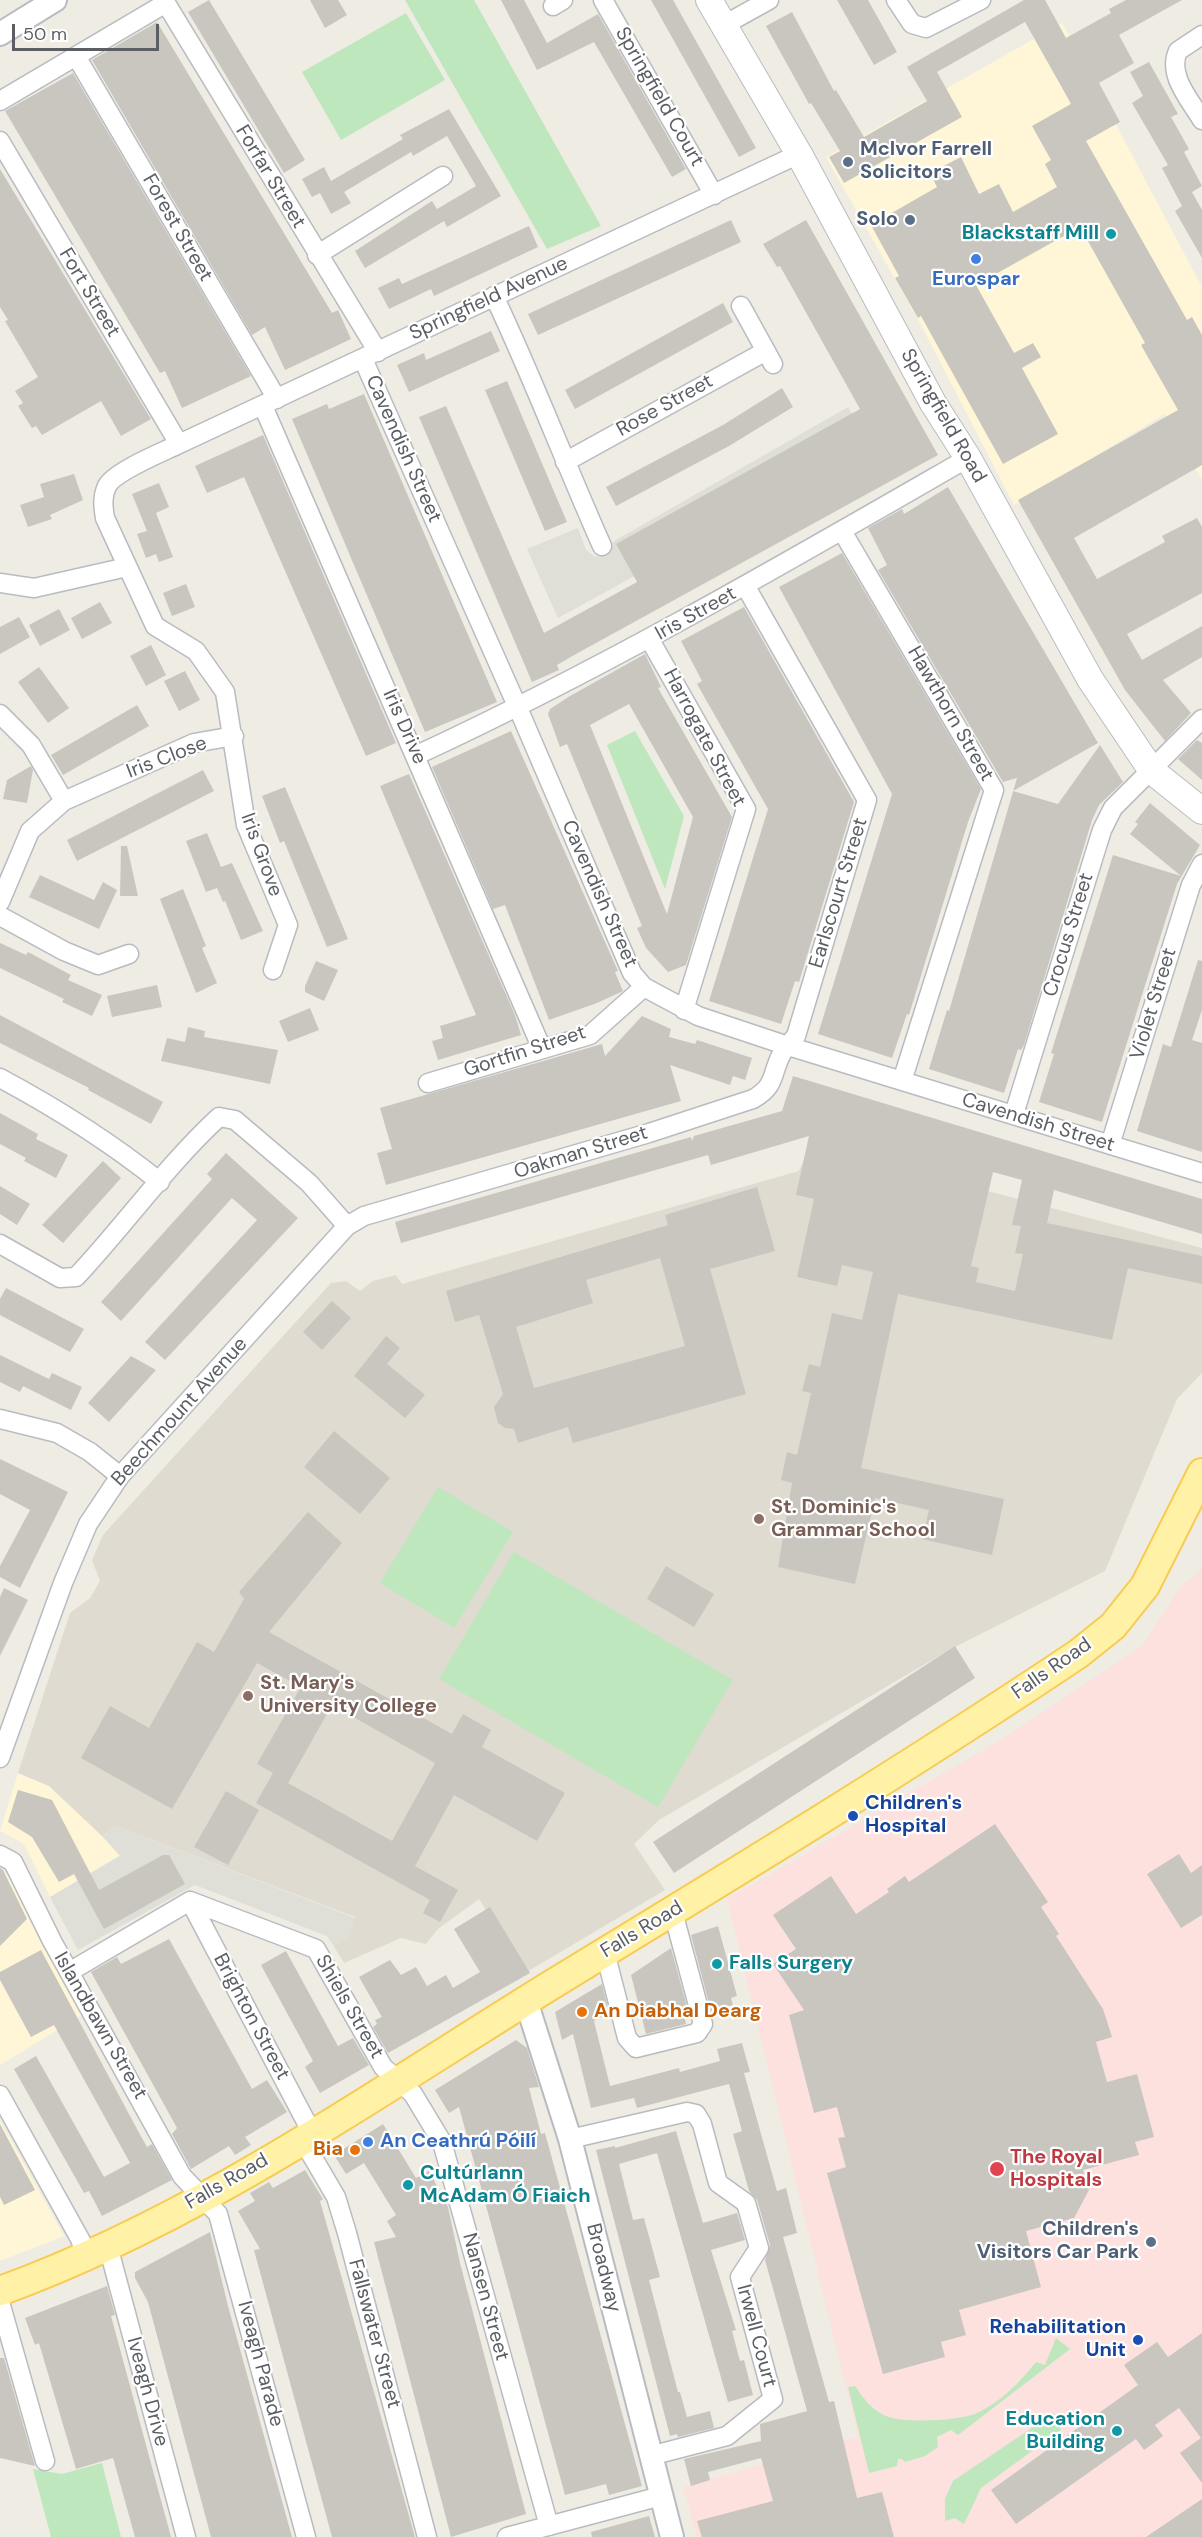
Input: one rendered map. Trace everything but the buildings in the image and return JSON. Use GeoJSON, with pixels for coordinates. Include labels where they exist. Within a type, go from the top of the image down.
{"type":"FeatureCollection","features":[{"type":"Feature","properties":{"kind":"main road","name":"Springfield Road"},"geometry":{"type":"LineString","coordinates":[[709,0],[799,154],[933,403],[968,458],[1090,679],[1152,771],[1202,812]]}},
{"type":"Feature","properties":{"kind":"main road","name":"Falls Road"},"geometry":{"type":"LineString","coordinates":[[0,2290],[97,2252],[202,2197],[307,2136],[673,1912],[1078,1654],[1113,1626],[1145,1586],[1202,1473]]}},
{"type":"Feature","properties":{"kind":"street"},"geometry":{"type":"LineString","coordinates":[[0,34],[36,14],[54,0]]}},
{"type":"Feature","properties":{"kind":"street","name":"Springfield Court"},"geometry":{"type":"LineString","coordinates":[[603,0],[714,195]]}},
{"type":"Feature","properties":{"kind":"street"},"geometry":{"type":"LineString","coordinates":[[724,25],[769,0]]}},
{"type":"Feature","properties":{"kind":"street"},"geometry":{"type":"LineString","coordinates":[[896,0],[912,24],[926,28],[981,0]]}},
{"type":"Feature","properties":{"kind":"street"},"geometry":{"type":"LineString","coordinates":[[0,101],[165,2]]}},
{"type":"Feature","properties":{"kind":"street","name":"Forfar Street"},"geometry":{"type":"LineString","coordinates":[[165,2],[317,255],[371,355]]}},
{"type":"Feature","properties":{"kind":"street"},"geometry":{"type":"LineString","coordinates":[[1202,35],[1178,51],[1174,66],[1176,75],[1202,120]]}},
{"type":"Feature","properties":{"kind":"street","name":"Forest Street"},"geometry":{"type":"LineString","coordinates":[[76,56],[270,403]]}},
{"type":"Feature","properties":{"kind":"street","name":"Fort Street"},"geometry":{"type":"LineString","coordinates":[[0,141],[179,444]]}},
{"type":"Feature","properties":{"kind":"street","name":"Springfield Avenue"},"geometry":{"type":"LineString","coordinates":[[179,444],[799,154]]}},
{"type":"Feature","properties":{"kind":"street"},"geometry":{"type":"LineString","coordinates":[[317,255],[443,176]]}},
{"type":"Feature","properties":{"kind":"street"},"geometry":{"type":"LineString","coordinates":[[494,296],[518,346],[602,546]]}},
{"type":"Feature","properties":{"kind":"street","name":"Rose Street"},"geometry":{"type":"LineString","coordinates":[[565,462],[769,357],[741,306]]}},
{"type":"Feature","properties":{"kind":"street","name":"Cavendish Street"},"geometry":{"type":"LineString","coordinates":[[371,355],[632,973],[644,987],[684,1010],[788,1046],[1202,1173]]}},
{"type":"Feature","properties":{"kind":"street","name":"Iris Drive"},"geometry":{"type":"LineString","coordinates":[[270,403],[543,1049]]}},
{"type":"Feature","properties":{"kind":"street","name":"Iris Close"},"geometry":{"type":"LineString","coordinates":[[0,902],[30,831],[64,801],[194,743],[234,736],[225,692],[196,651],[155,626],[105,518],[102,501],[108,484],[117,476],[179,444]]}},
{"type":"Feature","properties":{"kind":"street","name":"Iris Street"},"geometry":{"type":"LineString","coordinates":[[417,755],[519,708],[650,640],[968,458]]}},
{"type":"Feature","properties":{"kind":"street","name":"Hawthorn Street"},"geometry":{"type":"LineString","coordinates":[[842,531],[994,790],[902,1081]]}},
{"type":"Feature","properties":{"kind":"street"},"geometry":{"type":"LineString","coordinates":[[0,583],[34,588],[127,567]]}},
{"type":"Feature","properties":{"kind":"street","name":"Earlscourt Street"},"geometry":{"type":"LineString","coordinates":[[746,587],[867,800],[796,1036],[788,1046]]}},
{"type":"Feature","properties":{"kind":"street","name":"Harrogate Street"},"geometry":{"type":"LineString","coordinates":[[650,640],[746,809],[684,1010]]}},
{"type":"Feature","properties":{"kind":"street"},"geometry":{"type":"LineString","coordinates":[[0,714],[31,745],[64,801]]}},
{"type":"Feature","properties":{"kind":"street","name":"Crocus Street"},"geometry":{"type":"LineString","coordinates":[[1014,1114],[1102,830],[1113,808],[1202,719]]}},
{"type":"Feature","properties":{"kind":"street","name":"Iris Grove"},"geometry":{"type":"LineString","coordinates":[[234,736],[246,825],[288,925],[273,970]]}},
{"type":"Feature","properties":{"kind":"street","name":"Violet Street"},"geometry":{"type":"LineString","coordinates":[[1110,1145],[1191,885],[1202,864]]}},
{"type":"Feature","properties":{"kind":"street"},"geometry":{"type":"LineString","coordinates":[[0,916],[64,951],[98,965],[129,954]]}},
{"type":"Feature","properties":{"kind":"street","name":"Gortfin Street"},"geometry":{"type":"LineString","coordinates":[[428,1083],[590,1035],[644,987]]}},
{"type":"Feature","properties":{"kind":"street","name":"Oakman Street"},"geometry":{"type":"LineString","coordinates":[[347,1226],[364,1216],[649,1133],[753,1099],[764,1092],[774,1078],[780,1057],[788,1046]]}},
{"type":"Feature","properties":{"kind":"street"},"geometry":{"type":"LineString","coordinates":[[0,1078],[57,1110],[131,1159],[160,1182]]}},
{"type":"Feature","properties":{"kind":"street"},"geometry":{"type":"LineString","coordinates":[[0,1244],[60,1278],[76,1277],[116,1235],[196,1138],[219,1117],[235,1120],[309,1183],[347,1226]]}},
{"type":"Feature","properties":{"kind":"street","name":"Beechmount Avenue"},"geometry":{"type":"LineString","coordinates":[[0,1758],[7,1719],[88,1524],[120,1476],[347,1226]]}},
{"type":"Feature","properties":{"kind":"street"},"geometry":{"type":"LineString","coordinates":[[0,1419],[57,1433],[90,1452],[120,1476]]}},
{"type":"Feature","properties":{"kind":"street","name":"Islandbawn Street"},"geometry":{"type":"LineString","coordinates":[[0,1855],[13,1862],[69,1972],[182,2176],[202,2197]]}},
{"type":"Feature","properties":{"kind":"street"},"geometry":{"type":"LineString","coordinates":[[69,1972],[190,1901]]}},
{"type":"Feature","properties":{"kind":"street","name":"Shiels Street"},"geometry":{"type":"LineString","coordinates":[[190,1901],[316,1949],[383,2067],[399,2079]]}},
{"type":"Feature","properties":{"kind":"street","name":"Brighton Street"},"geometry":{"type":"LineString","coordinates":[[190,1901],[307,2136]]}},
{"type":"Feature","properties":{"kind":"street"},"geometry":{"type":"LineString","coordinates":[[605,1952],[627,2038],[636,2048],[698,2033],[703,2024],[673,1912]]}},
{"type":"Feature","properties":{"kind":"street","name":"Broadway"},"geometry":{"type":"LineString","coordinates":[[526,2001],[570,2139],[672,2537]]}},
{"type":"Feature","properties":{"kind":"street","name":"Nansen Street"},"geometry":{"type":"LineString","coordinates":[[399,2079],[413,2094],[442,2142],[549,2526]]}},
{"type":"Feature","properties":{"kind":"street","name":"Iveagh Drive"},"geometry":{"type":"LineString","coordinates":[[0,2095],[80,2239],[97,2252],[186,2537]]}},
{"type":"Feature","properties":{"kind":"street","name":"Irwell Court"},"geometry":{"type":"LineString","coordinates":[[570,2139],[687,2112],[696,2114],[702,2124],[718,2183],[746,2203],[759,2248],[740,2277],[773,2399],[727,2436],[650,2456]]}},
{"type":"Feature","properties":{"kind":"street","name":"Fallswater Street"},"geometry":{"type":"LineString","coordinates":[[307,2136],[336,2197],[347,2233],[427,2537]]}},
{"type":"Feature","properties":{"kind":"street","name":"Iveagh Parade"},"geometry":{"type":"LineString","coordinates":[[202,2197],[218,2214],[306,2537]]}},
{"type":"Feature","properties":{"kind":"street"},"geometry":{"type":"LineString","coordinates":[[0,2302],[45,2461]]}},
{"type":"Feature","properties":{"kind":"street"},"geometry":{"type":"LineString","coordinates":[[507,2537],[661,2496]]}},
{"type":"Feature","properties":{"kind":"shaded area","name":"Blackstaff Mill"},"geometry":{"type":"Polygon","coordinates":[[[1062,23],[1202,287],[1202,480],[1165,414],[1014,505],[921,325],[826,157],[1062,23]]]}},
{"type":"Feature","properties":{"kind":"shaded area"},"geometry":{"type":"Polygon","coordinates":[[[848,407],[871,446],[558,618],[527,549],[578,528],[586,550],[595,557],[616,540],[848,407]]]}},
{"type":"Feature","properties":{"kind":"shaded area","name":"St. Dominic's Grammar School"},"geometry":{"type":"Polygon","coordinates":[[[811,1144],[1202,1248],[1202,1373],[1177,1399],[1105,1571],[949,1650],[659,1820],[634,1844],[665,1890],[525,1973],[479,1899],[438,1929],[426,1944],[401,1938],[344,1963],[333,1945],[348,1938],[355,1917],[116,1826],[102,1836],[49,1786],[18,1773],[70,1613],[90,1598],[100,1581],[92,1560],[103,1535],[331,1283],[346,1281],[360,1291],[373,1281],[396,1275],[402,1284],[799,1171],[811,1144]]]}},
{"type":"Feature","properties":{"kind":"shaded area","name":"The Royal Hospitals"},"geometry":{"type":"Polygon","coordinates":[[[1202,1569],[1202,2537],[697,2537],[683,2487],[858,2437],[727,1899],[999,1741],[1141,1647],[1183,1583],[1193,1578],[1202,1569]]]}},
{"type":"Feature","properties":{"kind":"shaded area"},"geometry":{"type":"Polygon","coordinates":[[[18,1773],[49,1786],[86,1819],[120,1855],[50,1897],[24,1844],[0,1831],[18,1773]]]}},
{"type":"Feature","properties":{"kind":"shaded area"},"geometry":{"type":"Polygon","coordinates":[[[116,1826],[355,1918],[348,1938],[333,1945],[327,1936],[195,1885],[78,1950],[50,1897],[120,1856],[102,1836],[116,1826]]]}},
{"type":"Feature","properties":{"kind":"shaded area"},"geometry":{"type":"Polygon","coordinates":[[[0,1871],[10,1875],[82,2015],[0,2065],[0,1871]]]}},
{"type":"Feature","properties":{"kind":"shaded area"},"geometry":{"type":"Polygon","coordinates":[[[0,2121],[64,2236],[0,2261],[0,2121]]]}},
{"type":"Feature","properties":{"kind":"green space"},"geometry":{"type":"Polygon","coordinates":[[[405,0],[474,0],[601,226],[547,249],[405,0]]]}},
{"type":"Feature","properties":{"kind":"green space"},"geometry":{"type":"Polygon","coordinates":[[[406,13],[445,80],[341,140],[302,72],[406,13]]]}},
{"type":"Feature","properties":{"kind":"green space"},"geometry":{"type":"Polygon","coordinates":[[[635,731],[684,816],[665,889],[607,745],[635,731]]]}},
{"type":"Feature","properties":{"kind":"green space"},"geometry":{"type":"Polygon","coordinates":[[[438,1487],[513,1532],[454,1628],[380,1583],[438,1487]]]}},
{"type":"Feature","properties":{"kind":"green space"},"geometry":{"type":"Polygon","coordinates":[[[514,1552],[733,1680],[658,1807],[439,1679],[514,1552]]]}},
{"type":"Feature","properties":{"kind":"green space"},"geometry":{"type":"Polygon","coordinates":[[[1056,2338],[1070,2349],[958,2435],[951,2430],[937,2437],[938,2447],[925,2456],[905,2462],[898,2459],[897,2466],[869,2473],[848,2387],[855,2386],[873,2408],[883,2415],[897,2419],[946,2419],[969,2416],[986,2409],[1002,2398],[1036,2362],[1045,2365],[1056,2338]]]}},
{"type":"Feature","properties":{"kind":"green space"},"geometry":{"type":"Polygon","coordinates":[[[1054,2413],[1061,2430],[981,2488],[964,2524],[955,2518],[945,2521],[945,2499],[953,2481],[1054,2413]]]}},
{"type":"Feature","properties":{"kind":"green space"},"geometry":{"type":"Polygon","coordinates":[[[102,2463],[121,2537],[51,2537],[33,2469],[62,2474],[102,2463]]]}},
{"type":"Feature","properties":{"kind":"place","name":"McIvor Farrell Solicitors"},"geometry":{"type":"Point","coordinates":[848,162]}},
{"type":"Feature","properties":{"kind":"place","name":"Solo"},"geometry":{"type":"Point","coordinates":[910,220]}},
{"type":"Feature","properties":{"kind":"place","name":"Blackstaff Mill"},"geometry":{"type":"Point","coordinates":[1111,234]}},
{"type":"Feature","properties":{"kind":"place","name":"Eurospar"},"geometry":{"type":"Point","coordinates":[976,259]}},
{"type":"Feature","properties":{"kind":"place","name":"St. Dominic's Grammar School"},"geometry":{"type":"Point","coordinates":[759,1519]}},
{"type":"Feature","properties":{"kind":"place","name":"St. Mary's University College"},"geometry":{"type":"Point","coordinates":[248,1696]}},
{"type":"Feature","properties":{"kind":"place","name":"Children's Hospital"},"geometry":{"type":"Point","coordinates":[853,1816]}},
{"type":"Feature","properties":{"kind":"place","name":"Falls Surgery"},"geometry":{"type":"Point","coordinates":[717,1964]}},
{"type":"Feature","properties":{"kind":"place","name":"An Diabhal Dearg"},"geometry":{"type":"Point","coordinates":[582,2012]}},
{"type":"Feature","properties":{"kind":"place","name":"An Ceathrú Póilí"},"geometry":{"type":"Point","coordinates":[368,2142]}},
{"type":"Feature","properties":{"kind":"place","name":"Bia"},"geometry":{"type":"Point","coordinates":[355,2150]}},
{"type":"Feature","properties":{"kind":"place","name":"The Royal Hospitals"},"geometry":{"type":"Point","coordinates":[997,2169]}},
{"type":"Feature","properties":{"kind":"place","name":"Cultúrlann McAdam Ó Fiaich"},"geometry":{"type":"Point","coordinates":[408,2185]}},
{"type":"Feature","properties":{"kind":"place","name":"Children's Visitors Car Park"},"geometry":{"type":"Point","coordinates":[1151,2242]}},
{"type":"Feature","properties":{"kind":"place","name":"Rehabilitation Unit"},"geometry":{"type":"Point","coordinates":[1138,2340]}},
{"type":"Feature","properties":{"kind":"place","name":"Education Building"},"geometry":{"type":"Point","coordinates":[1117,2431]}}]}
